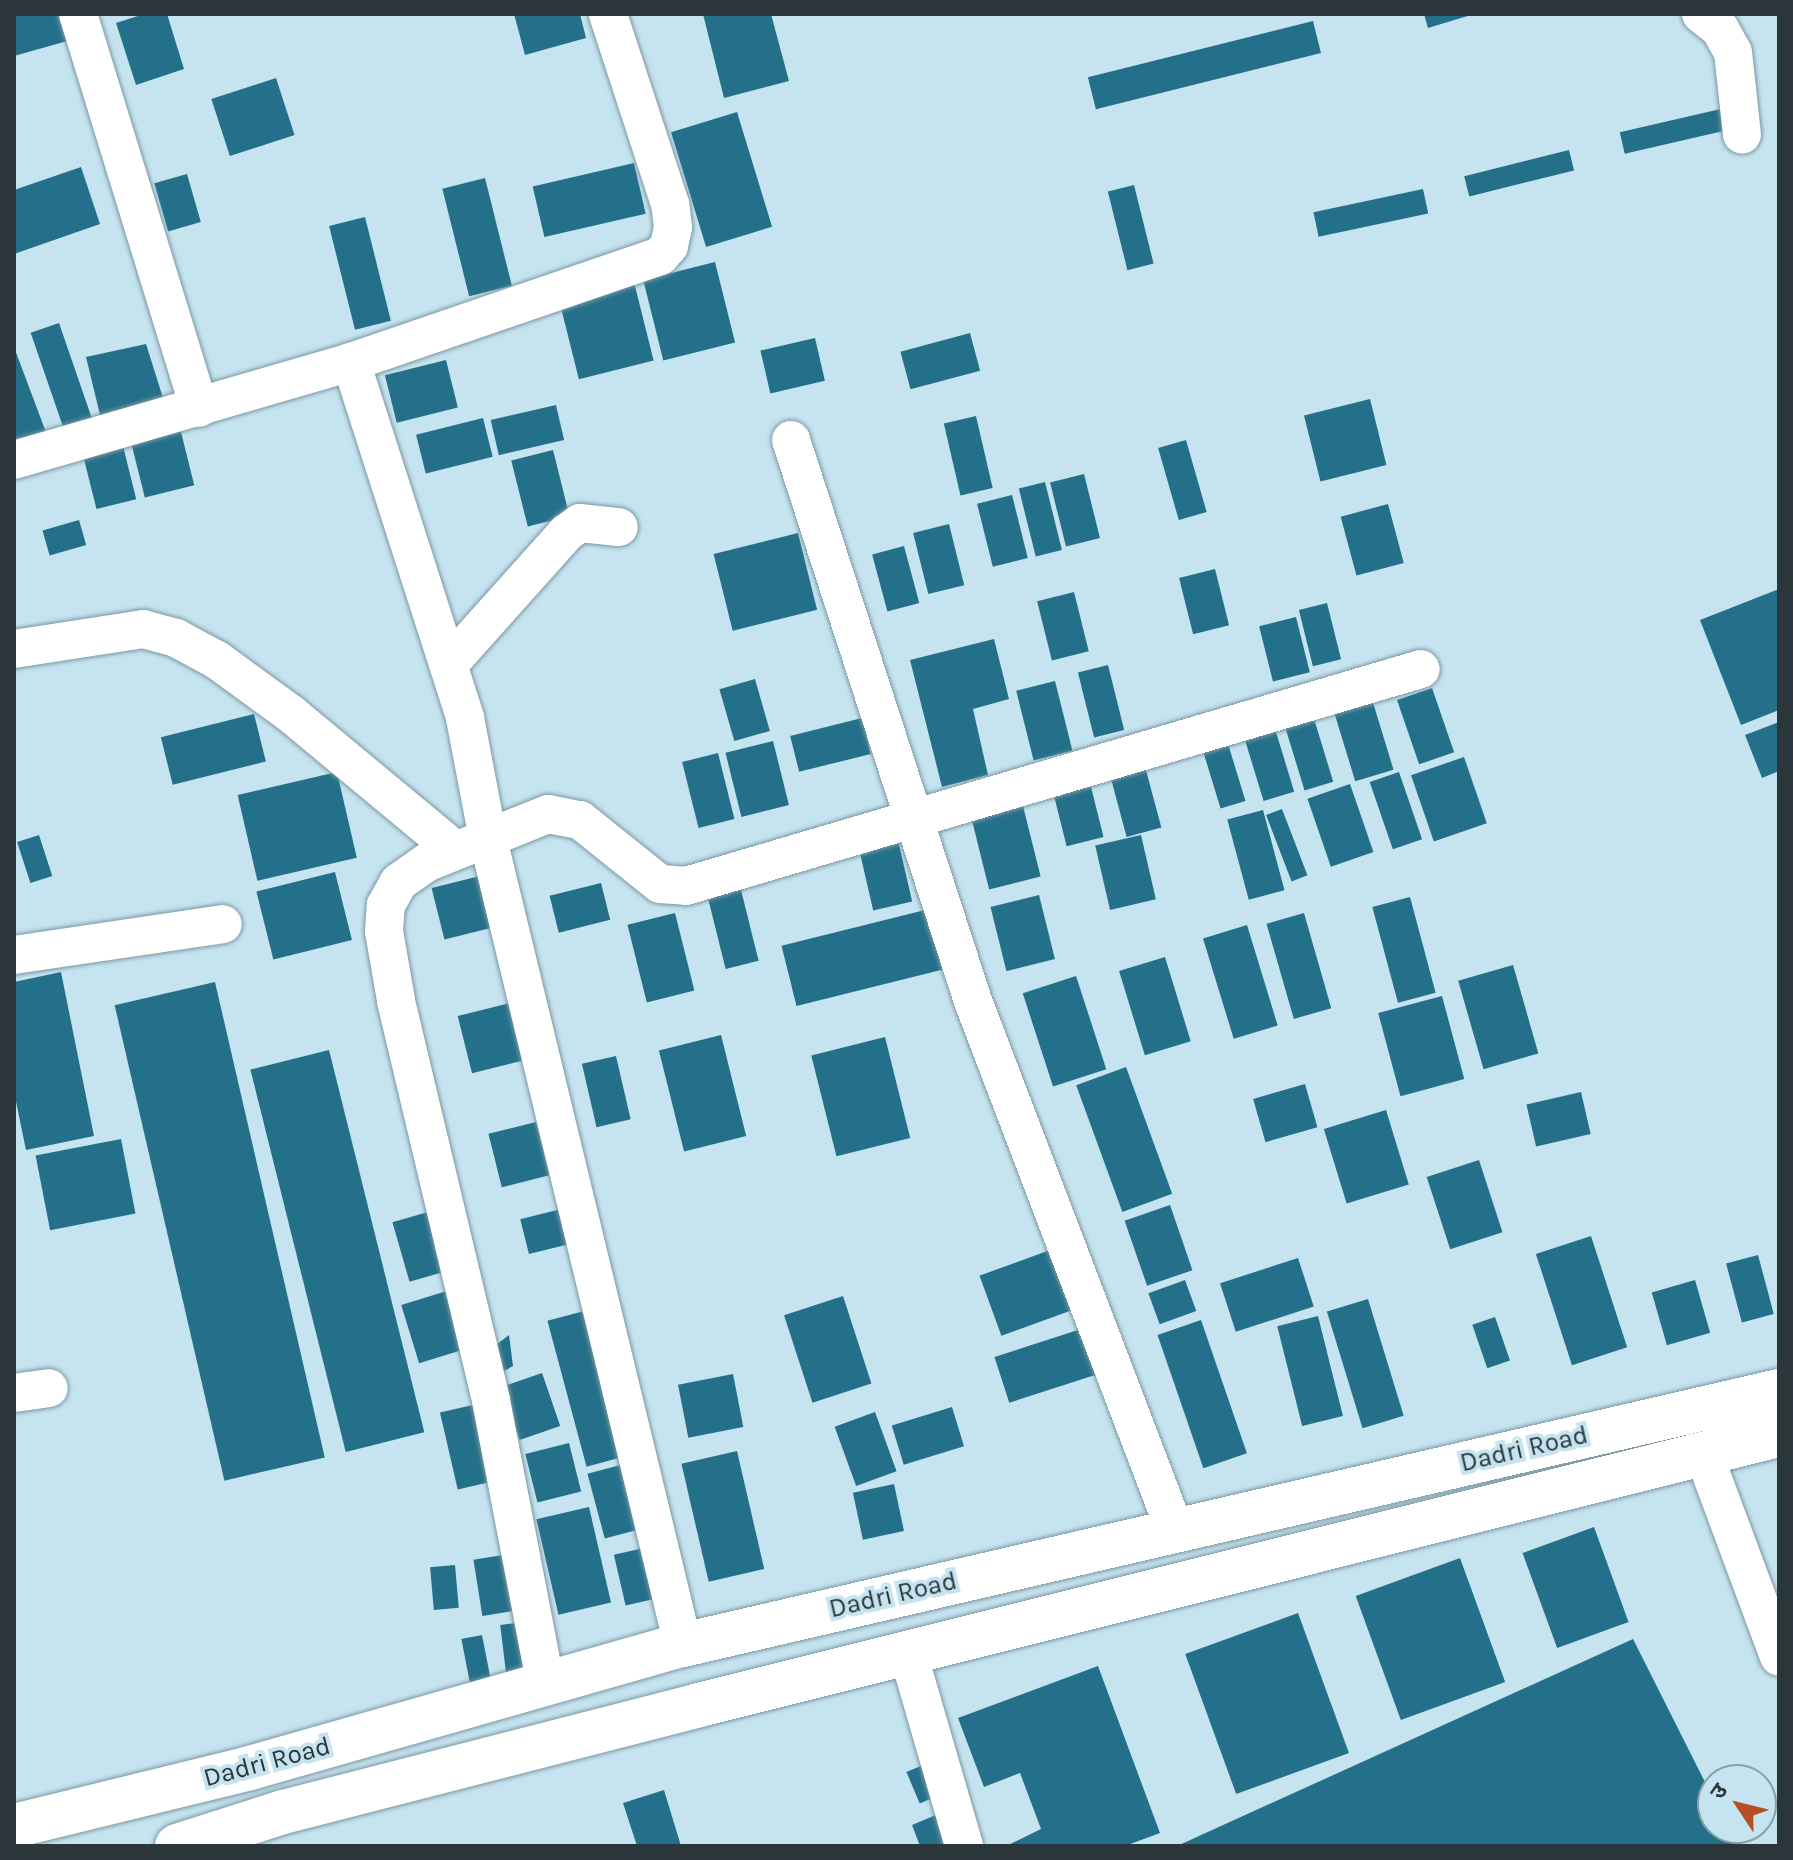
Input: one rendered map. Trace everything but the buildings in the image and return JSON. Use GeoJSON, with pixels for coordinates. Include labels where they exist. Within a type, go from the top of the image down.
{"type":"FeatureCollection","features":[{"type":"Feature","properties":{"kind":"main road","name":"Dadri Road"},"geometry":{"type":"LineString","coordinates":[[14,1826],[250,1768],[683,1645],[1174,1528],[1779,1391]]}},
{"type":"Feature","properties":{"kind":"main road","name":"Dadri Road"},"geometry":{"type":"LineString","coordinates":[[177,1846],[283,1812],[1779,1435]]}},
{"type":"Feature","properties":{"kind":"street"},"geometry":{"type":"LineString","coordinates":[[78,14],[199,408]]}},
{"type":"Feature","properties":{"kind":"street"},"geometry":{"type":"LineString","coordinates":[[14,460],[351,362],[648,264],[669,246],[670,204],[608,14]]}},
{"type":"Feature","properties":{"kind":"street"},"geometry":{"type":"LineString","coordinates":[[1701,14],[1720,29],[1733,52],[1742,135]]}},
{"type":"Feature","properties":{"kind":"street"},"geometry":{"type":"LineString","coordinates":[[351,362],[449,664],[472,844],[683,1645]]}},
{"type":"Feature","properties":{"kind":"street"},"geometry":{"type":"LineString","coordinates":[[791,440],[847,600],[911,816],[973,1001],[1174,1528]]}},
{"type":"Feature","properties":{"kind":"street"},"geometry":{"type":"LineString","coordinates":[[449,664],[566,533],[580,523],[619,527]]}},
{"type":"Feature","properties":{"kind":"street"},"geometry":{"type":"LineString","coordinates":[[14,649],[143,629],[176,638],[217,660],[472,844]]}},
{"type":"Feature","properties":{"kind":"street"},"geometry":{"type":"LineString","coordinates":[[546,1686],[491,1400],[431,1156],[384,931],[386,905],[399,882],[522,821],[565,815],[580,820],[660,884],[686,886],[911,816],[1421,669]]}},
{"type":"Feature","properties":{"kind":"street"},"geometry":{"type":"LineString","coordinates":[[14,955],[223,924]]}},
{"type":"Feature","properties":{"kind":"street"},"geometry":{"type":"LineString","coordinates":[[1704,1455],[1779,1657]]}},
{"type":"Feature","properties":{"kind":"street"},"geometry":{"type":"LineString","coordinates":[[908,1653],[964,1846]]}}]}
